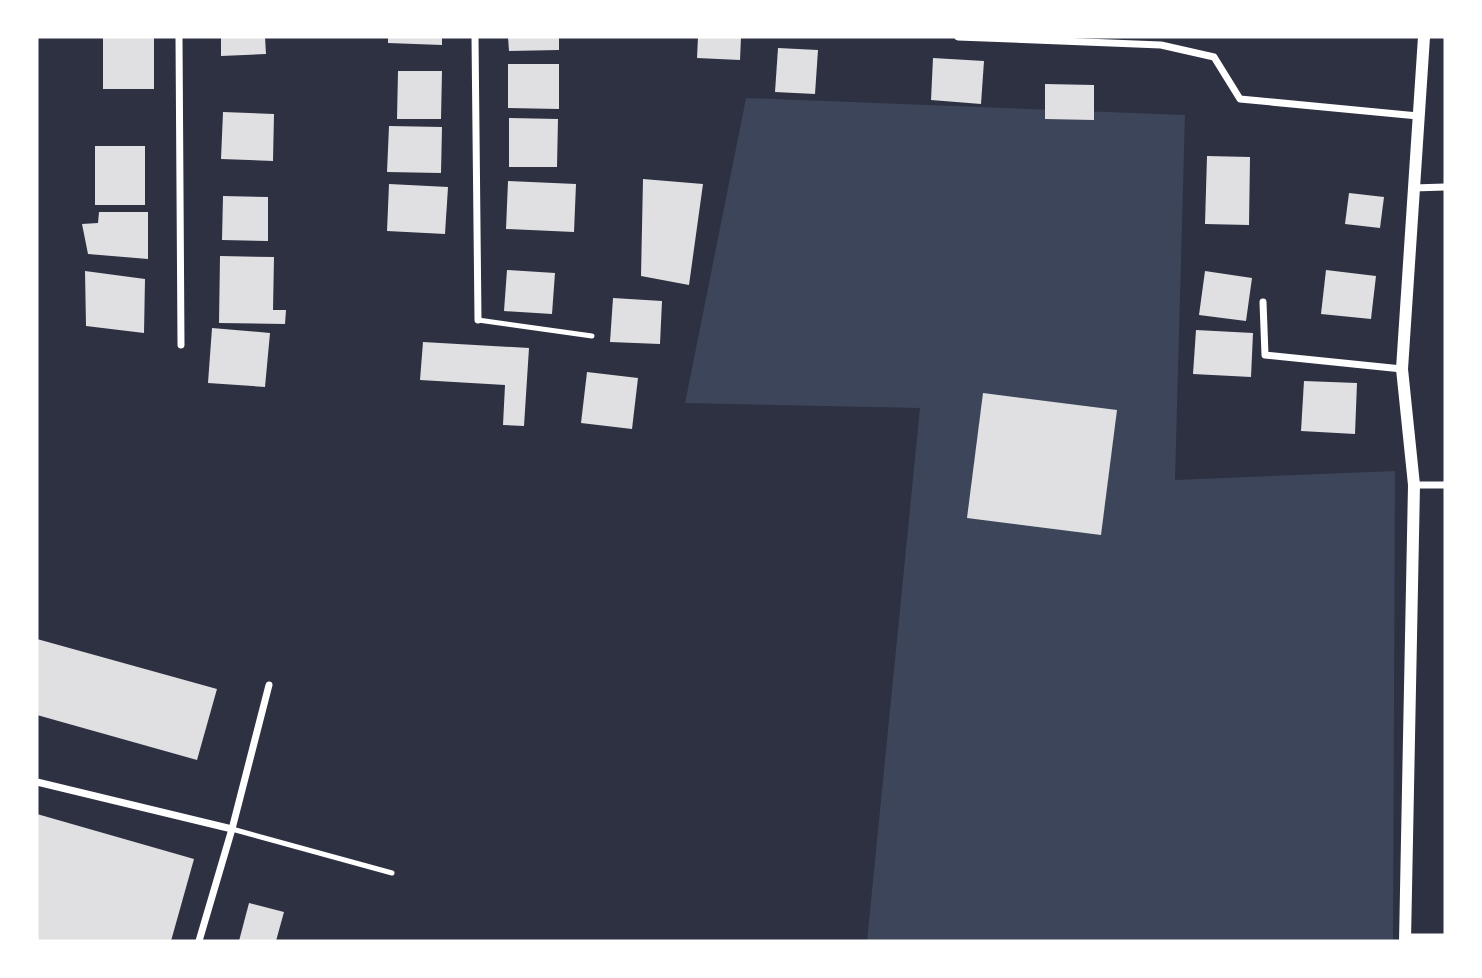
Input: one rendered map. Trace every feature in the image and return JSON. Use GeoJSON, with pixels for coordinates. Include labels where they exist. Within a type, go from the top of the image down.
{"type":"FeatureCollection","features":[{"type":"Feature","properties":{"kind":"street"},"geometry":{"type":"LineString","coordinates":[[179,37],[181,345]]}},
{"type":"Feature","properties":{"kind":"street"},"geometry":{"type":"LineString","coordinates":[[475,37],[478,320]]}},
{"type":"Feature","properties":{"kind":"street"},"geometry":{"type":"LineString","coordinates":[[958,37],[1161,45],[1214,57],[1240,99],[1418,116]]}},
{"type":"Feature","properties":{"kind":"street"},"geometry":{"type":"LineString","coordinates":[[1424,37],[1402,369],[1414,485],[1405,939],[1445,937]]}},
{"type":"Feature","properties":{"kind":"street"},"geometry":{"type":"LineString","coordinates":[[1413,188],[1445,187]]}},
{"type":"Feature","properties":{"kind":"street"},"geometry":{"type":"LineString","coordinates":[[1263,302],[1265,355],[1402,369]]}},
{"type":"Feature","properties":{"kind":"street"},"geometry":{"type":"LineString","coordinates":[[1414,485],[1445,485]]}},
{"type":"Feature","properties":{"kind":"street"},"geometry":{"type":"LineString","coordinates":[[199,941],[232,829],[269,685]]}},
{"type":"Feature","properties":{"kind":"street"},"geometry":{"type":"LineString","coordinates":[[37,782],[232,829]]}},
{"type":"Feature","properties":{"kind":"lane"},"geometry":{"type":"LineString","coordinates":[[478,320],[592,336]]}},
{"type":"Feature","properties":{"kind":"lane"},"geometry":{"type":"LineString","coordinates":[[232,829],[392,873]]}},
{"type":"Feature","properties":{"kind":"shaded area"},"geometry":{"type":"Polygon","coordinates":[[[746,98],[1185,115],[1175,480],[1395,471],[1393,941],[867,941],[920,408],[685,403],[746,98]]]}},
{"type":"Feature","properties":{"kind":"building"},"geometry":{"type":"Polygon","coordinates":[[[103,37],[154,37],[154,89],[103,89],[103,37]]]}},
{"type":"Feature","properties":{"kind":"building"},"geometry":{"type":"Polygon","coordinates":[[[221,37],[265,37],[266,54],[221,56],[221,37]]]}},
{"type":"Feature","properties":{"kind":"building"},"geometry":{"type":"Polygon","coordinates":[[[388,37],[442,37],[442,45],[388,43],[388,37]]]}},
{"type":"Feature","properties":{"kind":"building"},"geometry":{"type":"Polygon","coordinates":[[[508,37],[559,37],[559,50],[509,51],[508,37]]]}},
{"type":"Feature","properties":{"kind":"building"},"geometry":{"type":"Polygon","coordinates":[[[698,37],[741,37],[740,60],[697,58],[698,37]]]}},
{"type":"Feature","properties":{"kind":"building"},"geometry":{"type":"Polygon","coordinates":[[[778,48],[818,50],[815,94],[775,92],[778,48]]]}},
{"type":"Feature","properties":{"kind":"building"},"geometry":{"type":"Polygon","coordinates":[[[933,58],[984,61],[981,104],[931,100],[933,58]]]}},
{"type":"Feature","properties":{"kind":"building"},"geometry":{"type":"Polygon","coordinates":[[[508,64],[559,64],[559,109],[508,108],[508,64]]]}},
{"type":"Feature","properties":{"kind":"building"},"geometry":{"type":"Polygon","coordinates":[[[398,71],[442,71],[441,119],[397,119],[398,71]]]}},
{"type":"Feature","properties":{"kind":"building"},"geometry":{"type":"Polygon","coordinates":[[[1045,84],[1094,85],[1094,120],[1045,119],[1045,84]]]}},
{"type":"Feature","properties":{"kind":"building"},"geometry":{"type":"Polygon","coordinates":[[[223,112],[274,114],[273,161],[221,159],[223,112]]]}},
{"type":"Feature","properties":{"kind":"building"},"geometry":{"type":"Polygon","coordinates":[[[509,118],[558,119],[557,167],[509,167],[509,118]]]}},
{"type":"Feature","properties":{"kind":"building"},"geometry":{"type":"Polygon","coordinates":[[[389,126],[442,127],[441,173],[387,172],[389,126]]]}},
{"type":"Feature","properties":{"kind":"building"},"geometry":{"type":"Polygon","coordinates":[[[95,146],[145,146],[145,205],[95,205],[95,146]]]}},
{"type":"Feature","properties":{"kind":"building"},"geometry":{"type":"Polygon","coordinates":[[[1207,156],[1250,157],[1249,225],[1205,224],[1207,156]]]}},
{"type":"Feature","properties":{"kind":"building"},"geometry":{"type":"Polygon","coordinates":[[[643,179],[703,184],[689,285],[641,276],[643,179]]]}},
{"type":"Feature","properties":{"kind":"building"},"geometry":{"type":"Polygon","coordinates":[[[508,181],[576,184],[574,232],[506,229],[508,181]]]}},
{"type":"Feature","properties":{"kind":"building"},"geometry":{"type":"Polygon","coordinates":[[[389,184],[448,187],[445,234],[387,231],[389,184]]]}},
{"type":"Feature","properties":{"kind":"building"},"geometry":{"type":"Polygon","coordinates":[[[1349,193],[1384,197],[1380,228],[1345,224],[1349,193]]]}},
{"type":"Feature","properties":{"kind":"building"},"geometry":{"type":"Polygon","coordinates":[[[223,196],[268,197],[268,241],[222,240],[223,196]]]}},
{"type":"Feature","properties":{"kind":"building"},"geometry":{"type":"Polygon","coordinates":[[[99,212],[148,212],[148,259],[88,254],[82,224],[98,223],[99,212]]]}},
{"type":"Feature","properties":{"kind":"building"},"geometry":{"type":"Polygon","coordinates":[[[220,256],[274,257],[273,310],[286,310],[285,324],[219,323],[220,256]]]}},
{"type":"Feature","properties":{"kind":"building"},"geometry":{"type":"Polygon","coordinates":[[[507,270],[555,273],[552,314],[504,311],[507,270]]]}},
{"type":"Feature","properties":{"kind":"building"},"geometry":{"type":"Polygon","coordinates":[[[1326,270],[1376,276],[1371,319],[1321,314],[1326,270]]]}},
{"type":"Feature","properties":{"kind":"building"},"geometry":{"type":"Polygon","coordinates":[[[85,271],[145,279],[144,333],[86,326],[85,271]]]}},
{"type":"Feature","properties":{"kind":"building"},"geometry":{"type":"Polygon","coordinates":[[[1205,271],[1252,278],[1246,321],[1199,315],[1205,271]]]}},
{"type":"Feature","properties":{"kind":"building"},"geometry":{"type":"Polygon","coordinates":[[[613,298],[662,301],[660,344],[610,342],[613,298]]]}},
{"type":"Feature","properties":{"kind":"building"},"geometry":{"type":"Polygon","coordinates":[[[212,328],[270,333],[265,387],[208,383],[212,328]]]}},
{"type":"Feature","properties":{"kind":"building"},"geometry":{"type":"Polygon","coordinates":[[[1196,330],[1253,333],[1251,377],[1193,374],[1196,330]]]}},
{"type":"Feature","properties":{"kind":"building"},"geometry":{"type":"Polygon","coordinates":[[[423,342],[529,348],[524,426],[503,425],[505,385],[420,380],[423,342]]]}},
{"type":"Feature","properties":{"kind":"building"},"geometry":{"type":"Polygon","coordinates":[[[587,372],[638,378],[632,429],[581,423],[587,372]]]}},
{"type":"Feature","properties":{"kind":"building"},"geometry":{"type":"Polygon","coordinates":[[[1304,381],[1357,383],[1355,434],[1301,431],[1304,381]]]}},
{"type":"Feature","properties":{"kind":"building"},"geometry":{"type":"Polygon","coordinates":[[[983,393],[1117,410],[1101,535],[967,518],[983,393]]]}},
{"type":"Feature","properties":{"kind":"building"},"geometry":{"type":"Polygon","coordinates":[[[37,639],[217,689],[197,760],[37,715],[37,639]]]}},
{"type":"Feature","properties":{"kind":"building"},"geometry":{"type":"Polygon","coordinates":[[[37,814],[194,859],[171,941],[37,941],[37,814]]]}},
{"type":"Feature","properties":{"kind":"building"},"geometry":{"type":"Polygon","coordinates":[[[249,903],[284,912],[276,941],[239,941],[249,903]]]}}]}
